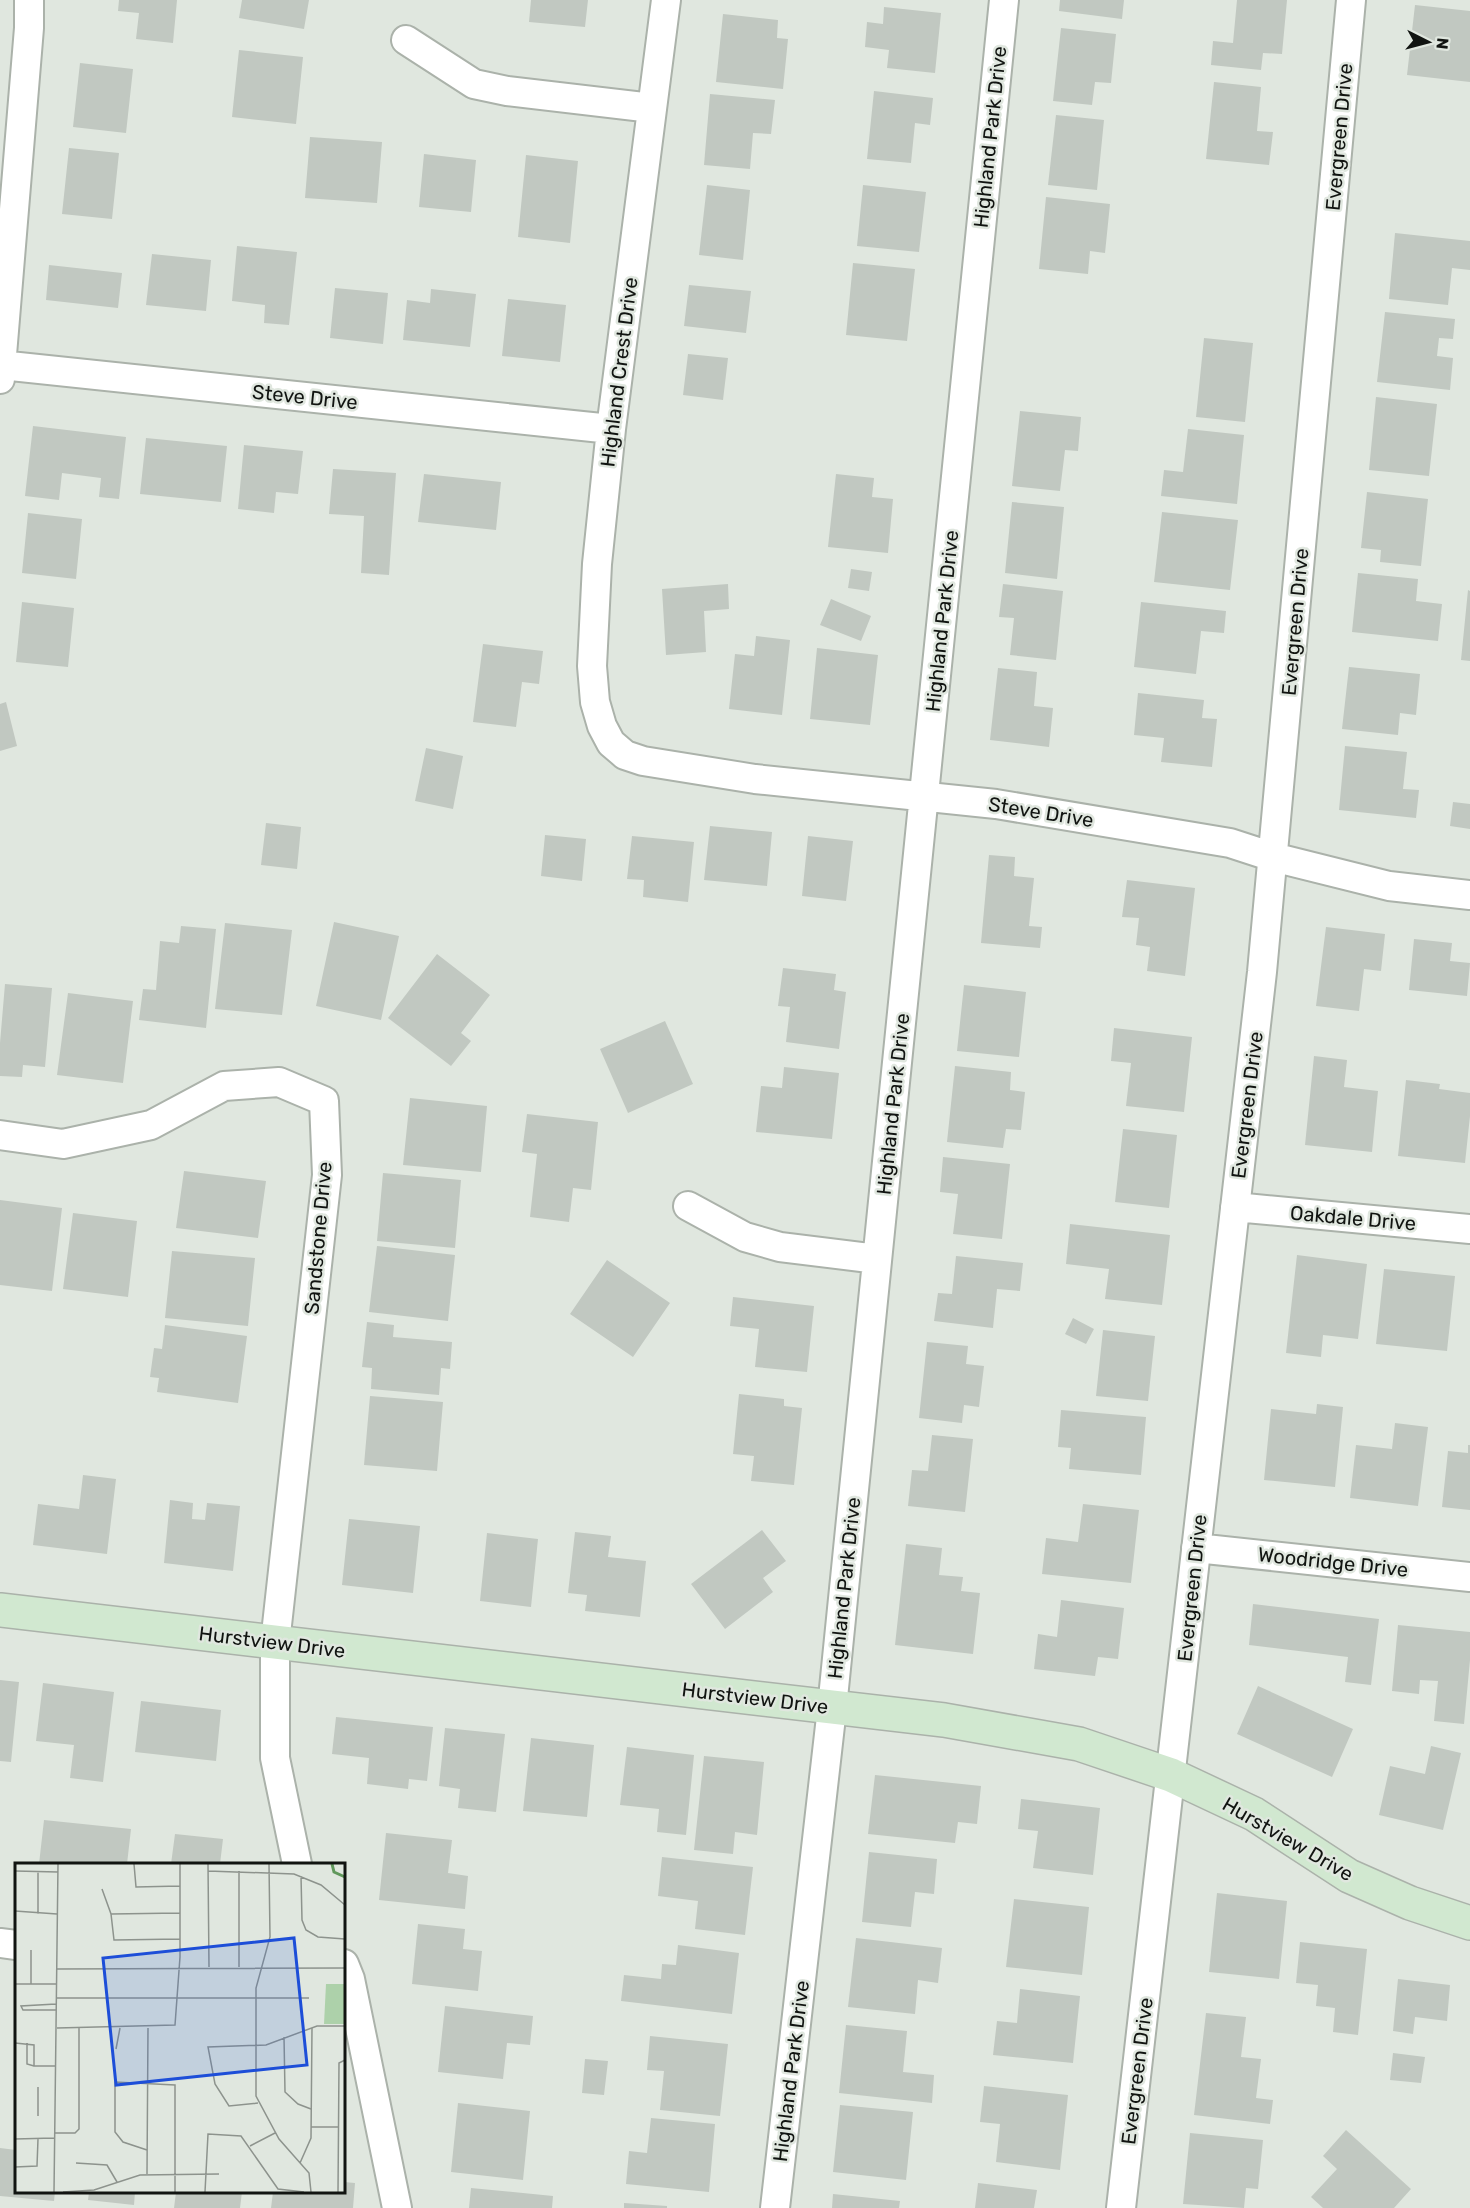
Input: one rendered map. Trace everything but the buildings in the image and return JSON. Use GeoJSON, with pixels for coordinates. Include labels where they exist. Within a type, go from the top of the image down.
{"type":"FeatureCollection","features":[{"type":"Feature","properties":{"kind":"street"},"geometry":{"type":"LineString","coordinates":[[0,370],[29,28],[29,0]]}},
{"type":"Feature","properties":{"kind":"street","name":"Highland Crest Drive"},"geometry":{"type":"LineString","coordinates":[[611,743],[602,726],[595,702],[592,666],[597,564],[611,429],[666,0]]}},
{"type":"Feature","properties":{"kind":"street","name":"Highland Park Drive"},"geometry":{"type":"LineString","coordinates":[[775,2208],[832,1708],[1004,0]]}},
{"type":"Feature","properties":{"kind":"street","name":"Evergreen Drive"},"geometry":{"type":"LineString","coordinates":[[1121,2208],[1274,858],[1351,0]]}},
{"type":"Feature","properties":{"kind":"street"},"geometry":{"type":"LineString","coordinates":[[406,40],[474,84],[507,92],[652,108]]}},
{"type":"Feature","properties":{"kind":"street","name":"Steve Drive"},"geometry":{"type":"LineString","coordinates":[[0,370],[611,429]]}},
{"type":"Feature","properties":{"kind":"street","name":"Steve Drive"},"geometry":{"type":"LineString","coordinates":[[611,743],[625,755],[643,760],[755,779],[996,804],[1230,843],[1274,858],[1389,886],[1470,895]]}},
{"type":"Feature","properties":{"kind":"street","name":"Sandstone Drive"},"geometry":{"type":"LineString","coordinates":[[0,1135],[63,1144],[151,1125],[224,1086],[279,1082],[324,1101],[327,1175],[275,1642]]}},
{"type":"Feature","properties":{"kind":"street"},"geometry":{"type":"LineString","coordinates":[[688,1206],[745,1237],[780,1246],[877,1259]]}},
{"type":"Feature","properties":{"kind":"street","name":"Oakdale Drive"},"geometry":{"type":"LineString","coordinates":[[1235,1208],[1470,1229]]}},
{"type":"Feature","properties":{"kind":"street","name":"Woodridge Drive"},"geometry":{"type":"LineString","coordinates":[[1196,1548],[1470,1577]]}},
{"type":"Feature","properties":{"kind":"street","name":"Hurstview Drive"},"geometry":{"type":"LineString","coordinates":[[0,1610],[944,1720],[1079,1744],[1171,1775],[1254,1814],[1349,1876],[1410,1903],[1470,1923]]}},
{"type":"Feature","properties":{"kind":"street"},"geometry":{"type":"LineString","coordinates":[[275,1642],[275,1758],[297,1863]]}},
{"type":"Feature","properties":{"kind":"street"},"geometry":{"type":"LineString","coordinates":[[0,1943],[15,1945]]}},
{"type":"Feature","properties":{"kind":"street"},"geometry":{"type":"LineString","coordinates":[[346,1974],[397,2208]]}}]}
